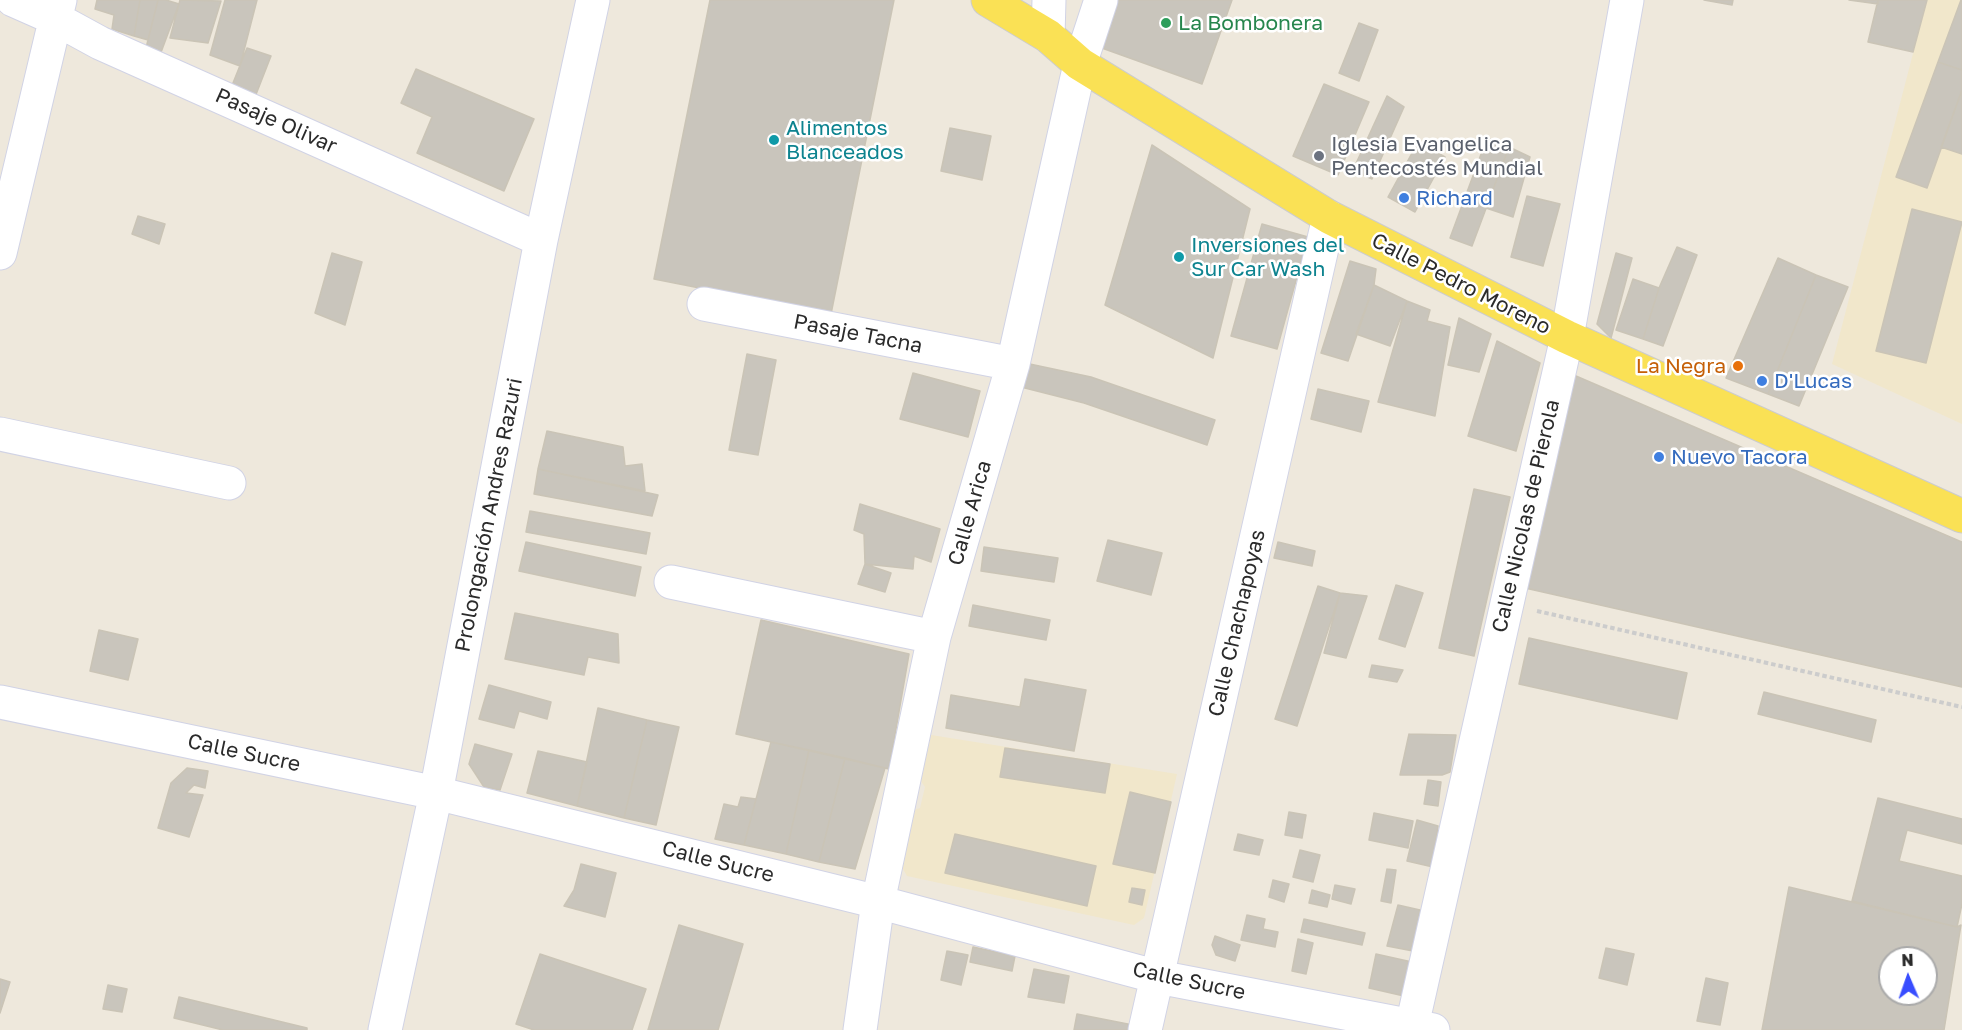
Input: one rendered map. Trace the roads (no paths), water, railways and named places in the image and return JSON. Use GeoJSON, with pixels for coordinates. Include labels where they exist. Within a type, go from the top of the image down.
{"type":"FeatureCollection","features":[{"type":"Feature","properties":{"kind":"main road","name":"Calle Pedro Moreno"},"geometry":{"type":"LineString","coordinates":[[988,0],[1048,36],[1080,64],[1329,217],[1567,337],[1962,516]]}},
{"type":"Feature","properties":{"kind":"street","name":"Pasaje Olivar"},"geometry":{"type":"LineString","coordinates":[[13,0],[58,9],[100,42],[540,240]]}},
{"type":"Feature","properties":{"kind":"street","name":"Prolongación Andres Razuri"},"geometry":{"type":"LineString","coordinates":[[386,1030],[436,793],[540,240],[593,0]]}},
{"type":"Feature","properties":{"kind":"street"},"geometry":{"type":"LineString","coordinates":[[1048,36],[1049,0]]}},
{"type":"Feature","properties":{"kind":"street","name":"Calle Arica"},"geometry":{"type":"LineString","coordinates":[[860,1030],[878,902],[934,637],[1013,364],[1080,64],[1101,0]]}},
{"type":"Feature","properties":{"kind":"street","name":"Calle Nicolas de Pierola"},"geometry":{"type":"LineString","coordinates":[[1419,1029],[1507,604],[1567,337],[1627,0]]}},
{"type":"Feature","properties":{"kind":"street"},"geometry":{"type":"LineString","coordinates":[[0,253],[58,9]]}},
{"type":"Feature","properties":{"kind":"street","name":"Calle Chachapoyas"},"geometry":{"type":"LineString","coordinates":[[1146,1030],[1329,217]]}},
{"type":"Feature","properties":{"kind":"street","name":"Pasaje Tacna"},"geometry":{"type":"LineString","coordinates":[[704,304],[1013,364]]}},
{"type":"Feature","properties":{"kind":"street"},"geometry":{"type":"LineString","coordinates":[[0,434],[229,483]]}},
{"type":"Feature","properties":{"kind":"street"},"geometry":{"type":"LineString","coordinates":[[671,582],[934,637]]}},
{"type":"Feature","properties":{"kind":"street","name":"Calle Sucre"},"geometry":{"type":"LineString","coordinates":[[0,702],[436,793],[878,902],[1158,977],[1419,1029]]}},
{"type":"Feature","properties":{"kind":"place","name":"La Bombonera"},"geometry":{"type":"Point","coordinates":[1166,23]}},
{"type":"Feature","properties":{"kind":"place","name":"Alimentos Blanceados"},"geometry":{"type":"Point","coordinates":[774,140]}},
{"type":"Feature","properties":{"kind":"place","name":"Iglesia Evangelica Pentecostés Mundial"},"geometry":{"type":"Point","coordinates":[1319,156]}},
{"type":"Feature","properties":{"kind":"place","name":"Richard"},"geometry":{"type":"Point","coordinates":[1404,198]}},
{"type":"Feature","properties":{"kind":"place","name":"Inversiones del Sur Car Wash"},"geometry":{"type":"Point","coordinates":[1179,257]}},
{"type":"Feature","properties":{"kind":"place","name":"La Negra"},"geometry":{"type":"Point","coordinates":[1738,366]}},
{"type":"Feature","properties":{"kind":"place","name":"D'Lucas"},"geometry":{"type":"Point","coordinates":[1762,381]}},
{"type":"Feature","properties":{"kind":"place","name":"Nuevo Tacora"},"geometry":{"type":"Point","coordinates":[1659,457]}}]}
